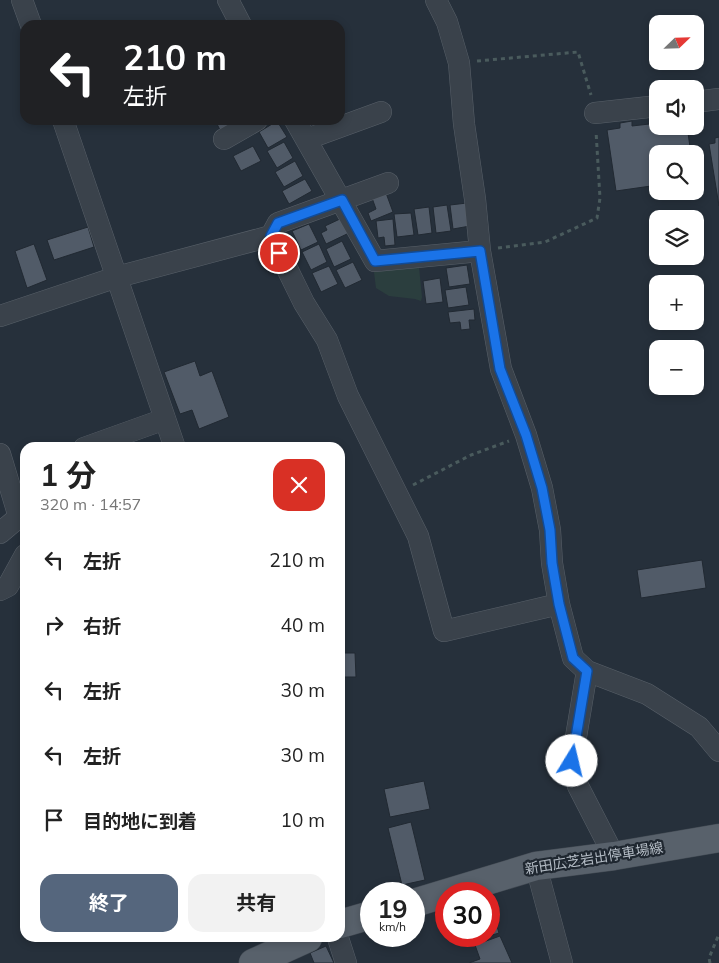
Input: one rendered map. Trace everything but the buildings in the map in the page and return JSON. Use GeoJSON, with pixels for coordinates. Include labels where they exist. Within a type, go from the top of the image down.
{"type":"FeatureCollection","features":[{"type":"Feature","properties":{"kind":"main road","name":"新田広芝岩出停車場線"},"geometry":{"type":"LineString","coordinates":[[425,900],[536,866],[614,856],[719,838]]}},
{"type":"Feature","properties":{"kind":"main road"},"geometry":{"type":"LineString","coordinates":[[345,923],[360,918]]}},
{"type":"Feature","properties":{"kind":"main road"},"geometry":{"type":"LineString","coordinates":[[253,963],[299,942]]}},
{"type":"Feature","properties":{"kind":"street"},"geometry":{"type":"LineString","coordinates":[[22,0],[29,20]]}},
{"type":"Feature","properties":{"kind":"street"},"geometry":{"type":"LineString","coordinates":[[228,0],[238,20]]}},
{"type":"Feature","properties":{"kind":"street"},"geometry":{"type":"LineString","coordinates":[[436,0],[447,22],[459,63],[464,124],[475,199],[480,251],[500,369],[526,435],[542,488],[559,604],[573,658],[587,671],[647,694],[699,727],[719,751]]}},
{"type":"Feature","properties":{"kind":"street"},"geometry":{"type":"LineString","coordinates":[[704,101],[719,99]]}},
{"type":"Feature","properties":{"kind":"street"},"geometry":{"type":"LineString","coordinates":[[595,113],[649,107]]}},
{"type":"Feature","properties":{"kind":"street"},"geometry":{"type":"LineString","coordinates":[[307,139],[382,112]]}},
{"type":"Feature","properties":{"kind":"street"},"geometry":{"type":"LineString","coordinates":[[65,125],[173,442]]}},
{"type":"Feature","properties":{"kind":"street"},"geometry":{"type":"LineString","coordinates":[[224,139],[248,125]]}},
{"type":"Feature","properties":{"kind":"street"},"geometry":{"type":"LineString","coordinates":[[298,125],[375,261],[480,251]]}},
{"type":"Feature","properties":{"kind":"street"},"geometry":{"type":"LineString","coordinates":[[0,316],[117,277],[271,236],[278,223],[388,183]]}},
{"type":"Feature","properties":{"kind":"street"},"geometry":{"type":"LineString","coordinates":[[271,236],[304,304],[327,340],[348,396],[418,536],[444,631],[559,604]]}},
{"type":"Feature","properties":{"kind":"street"},"geometry":{"type":"LineString","coordinates":[[101,442],[165,419]]}},
{"type":"Feature","properties":{"kind":"street"},"geometry":{"type":"LineString","coordinates":[[0,533],[20,518],[2,468]]}},
{"type":"Feature","properties":{"kind":"street"},"geometry":{"type":"LineString","coordinates":[[0,590],[8,586],[20,564]]}},
{"type":"Feature","properties":{"kind":"street"},"geometry":{"type":"LineString","coordinates":[[587,671],[572,761],[578,786],[614,856]]}},
{"type":"Feature","properties":{"kind":"street"},"geometry":{"type":"LineString","coordinates":[[536,866],[562,963]]}},
{"type":"Feature","properties":{"kind":"street"},"geometry":{"type":"LineString","coordinates":[[339,942],[346,963]]}},
{"type":"Feature","properties":{"kind":"path"},"geometry":{"type":"LineString","coordinates":[[459,63],[578,52],[589,85],[595,113],[600,198],[597,218],[545,242],[480,251]]}},
{"type":"Feature","properties":{"kind":"path"},"geometry":{"type":"LineString","coordinates":[[396,493],[471,456],[526,435]]}},
{"type":"Feature","properties":{"kind":"path"},"geometry":{"type":"LineString","coordinates":[[710,963],[709,958],[719,934]]}},
{"type":"Feature","properties":{"kind":"shaded area"},"geometry":{"type":"Polygon","coordinates":[[[419,267],[421,301],[389,296],[376,288],[374,272],[419,267]]]}},
{"type":"Feature","properties":{"kind":"route"},"geometry":{"type":"LineString","coordinates":[[279,253],[271,236],[278,223],[342,200],[375,261],[480,251],[500,369],[526,435],[542,488],[550,530],[552,563],[559,604],[573,658],[587,671],[572,761]]}}]}
